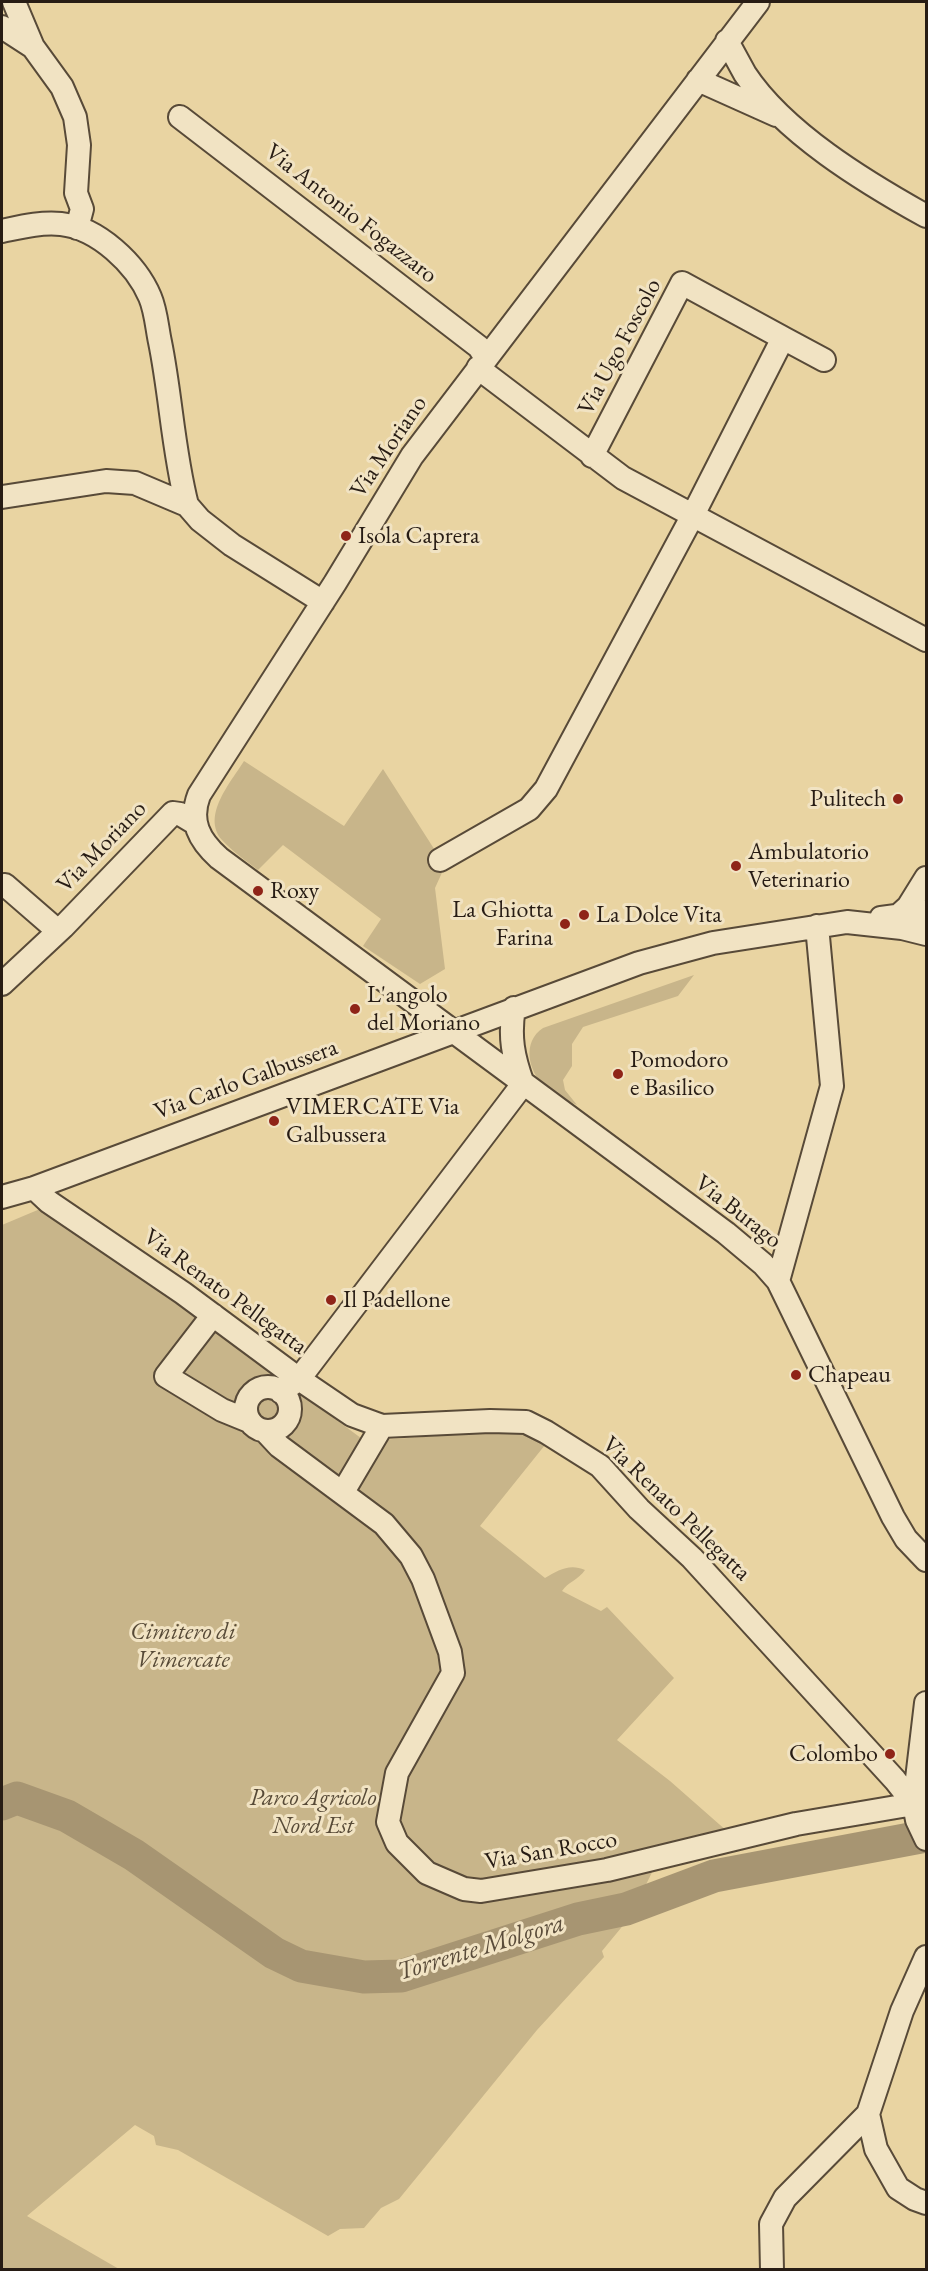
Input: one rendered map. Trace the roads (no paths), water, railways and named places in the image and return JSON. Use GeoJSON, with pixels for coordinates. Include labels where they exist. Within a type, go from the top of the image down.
{"type":"FeatureCollection","features":[{"type":"Feature","properties":{"kind":"street"},"geometry":{"type":"LineString","coordinates":[[14,2],[33,47],[62,87],[75,117],[79,145],[76,193],[82,209],[74,227]]}},
{"type":"Feature","properties":{"kind":"street","name":"Via Moriano"},"geometry":{"type":"LineString","coordinates":[[195,823],[195,809],[199,795],[325,598],[412,456],[758,2]]}},
{"type":"Feature","properties":{"kind":"street"},"geometry":{"type":"LineString","coordinates":[[2,27],[33,47]]}},
{"type":"Feature","properties":{"kind":"street"},"geometry":{"type":"LineString","coordinates":[[727,41],[745,74],[783,118],[855,175],[927,216]]}},
{"type":"Feature","properties":{"kind":"street"},"geometry":{"type":"LineString","coordinates":[[698,80],[783,118]]}},
{"type":"Feature","properties":{"kind":"street","name":"Via Antonio Fogazzaro"},"geometry":{"type":"LineString","coordinates":[[180,117],[479,347],[482,363]]}},
{"type":"Feature","properties":{"kind":"street"},"geometry":{"type":"LineString","coordinates":[[2,231],[43,223],[74,227],[96,237],[137,274],[151,300],[187,505]]}},
{"type":"Feature","properties":{"kind":"street","name":"Via Ugo Foscolo"},"geometry":{"type":"LineString","coordinates":[[592,456],[682,283],[783,338]]}},
{"type":"Feature","properties":{"kind":"street"},"geometry":{"type":"LineString","coordinates":[[441,860],[529,809],[546,789],[693,515],[783,338],[824,360]]}},
{"type":"Feature","properties":{"kind":"street","name":"Via Ugo Foscolo"},"geometry":{"type":"LineString","coordinates":[[482,363],[592,456],[623,478],[927,640]]}},
{"type":"Feature","properties":{"kind":"street"},"geometry":{"type":"LineString","coordinates":[[2,497],[106,481],[135,483],[187,505],[325,598]]}},
{"type":"Feature","properties":{"kind":"street","name":"Via Moriano"},"geometry":{"type":"LineString","coordinates":[[2,984],[58,931],[173,813],[180,814],[195,823]]}},
{"type":"Feature","properties":{"kind":"street","name":"Via Burago"},"geometry":{"type":"LineString","coordinates":[[195,823],[204,843],[219,858],[726,1233],[763,1264],[778,1281],[892,1517],[906,1539],[927,1560]]}},
{"type":"Feature","properties":{"kind":"street"},"geometry":{"type":"LineString","coordinates":[[898,916],[908,907],[927,878]]}},
{"type":"Feature","properties":{"kind":"street","name":"Via Moriano"},"geometry":{"type":"LineString","coordinates":[[5,885],[58,931]]}},
{"type":"Feature","properties":{"kind":"street"},"geometry":{"type":"LineString","coordinates":[[847,922],[927,912]]}},
{"type":"Feature","properties":{"kind":"street","name":"Via Carlo Galbussera"},"geometry":{"type":"LineString","coordinates":[[2,1197],[34,1188],[639,963],[713,943],[847,922],[902,928],[927,934]]}},
{"type":"Feature","properties":{"kind":"street"},"geometry":{"type":"LineString","coordinates":[[778,1281],[832,1086],[818,926]]}},
{"type":"Feature","properties":{"kind":"street"},"geometry":{"type":"LineString","coordinates":[[213,1315],[166,1376],[222,1410],[257,1426],[278,1428],[288,1418],[290,1386],[523,1084],[512,1047],[511,1026],[514,1008]]}},
{"type":"Feature","properties":{"kind":"street","name":"Via Renato Pellegatta"},"geometry":{"type":"LineString","coordinates":[[34,1188],[49,1202],[213,1315],[290,1386],[352,1415],[382,1426],[490,1421],[526,1422],[600,1466],[639,1509],[692,1558],[895,1780],[919,1821]]}},
{"type":"Feature","properties":{"kind":"street"},"geometry":{"type":"LineString","coordinates":[[257,1426],[246,1408],[247,1401],[255,1391],[269,1387],[290,1386]]}},
{"type":"Feature","properties":{"kind":"street","name":"Via San Rocco"},"geometry":{"type":"LineString","coordinates":[[257,1426],[279,1446],[344,1492],[384,1524],[411,1556],[423,1579],[450,1652],[453,1672],[397,1773],[388,1821],[397,1843],[427,1873],[464,1889],[481,1891],[607,1870],[796,1824],[919,1821]]}},
{"type":"Feature","properties":{"kind":"street"},"geometry":{"type":"LineString","coordinates":[[344,1492],[382,1426]]}},
{"type":"Feature","properties":{"kind":"street"},"geometry":{"type":"LineString","coordinates":[[919,1821],[927,1703]]}},
{"type":"Feature","properties":{"kind":"street"},"geometry":{"type":"LineString","coordinates":[[772,2270],[771,2224],[785,2198],[867,2114],[902,2011],[927,1957]]}},
{"type":"Feature","properties":{"kind":"street"},"geometry":{"type":"LineString","coordinates":[[867,2114],[876,2150],[898,2188],[915,2199],[927,2203]]}},
{"type":"Feature","properties":{"kind":"waterway","name":"Torrente Molgora"},"geometry":{"type":"LineString","coordinates":[[2,1804],[17,1798],[67,1816],[134,1855],[274,1953],[301,1966],[364,1977],[401,1976],[578,1919],[626,1909],[714,1876],[926,1836]]}},
{"type":"Feature","properties":{"kind":"place","name":"Isola Caprera"},"geometry":{"type":"Point","coordinates":[346,536]}},
{"type":"Feature","properties":{"kind":"place","name":"Pulitech"},"geometry":{"type":"Point","coordinates":[898,799]}},
{"type":"Feature","properties":{"kind":"place","name":"Ambulatorio Veterinario"},"geometry":{"type":"Point","coordinates":[736,866]}},
{"type":"Feature","properties":{"kind":"place","name":"Roxy"},"geometry":{"type":"Point","coordinates":[258,891]}},
{"type":"Feature","properties":{"kind":"place","name":"La Dolce Vita"},"geometry":{"type":"Point","coordinates":[584,915]}},
{"type":"Feature","properties":{"kind":"place","name":"La Ghiotta Farina"},"geometry":{"type":"Point","coordinates":[565,924]}},
{"type":"Feature","properties":{"kind":"place","name":"L'angolo del Moriano"},"geometry":{"type":"Point","coordinates":[355,1009]}},
{"type":"Feature","properties":{"kind":"place","name":"Pomodoro e Basilico"},"geometry":{"type":"Point","coordinates":[618,1074]}},
{"type":"Feature","properties":{"kind":"place","name":"VIMERCATE Via Galbussera"},"geometry":{"type":"Point","coordinates":[274,1121]}},
{"type":"Feature","properties":{"kind":"place","name":"Il Padellone"},"geometry":{"type":"Point","coordinates":[331,1300]}},
{"type":"Feature","properties":{"kind":"place","name":"Chapeau"},"geometry":{"type":"Point","coordinates":[796,1375]}},
{"type":"Feature","properties":{"kind":"place","name":"Colombo"},"geometry":{"type":"Point","coordinates":[890,1754]}},
{"type":"Feature","properties":{"kind":"park label","name":"Cimitero di Vimercate"},"geometry":{"type":"Point","coordinates":[183,1646]}},
{"type":"Feature","properties":{"kind":"park label","name":"Parco Agricolo Nord Est"},"geometry":{"type":"Point","coordinates":[313,1812]}}]}
